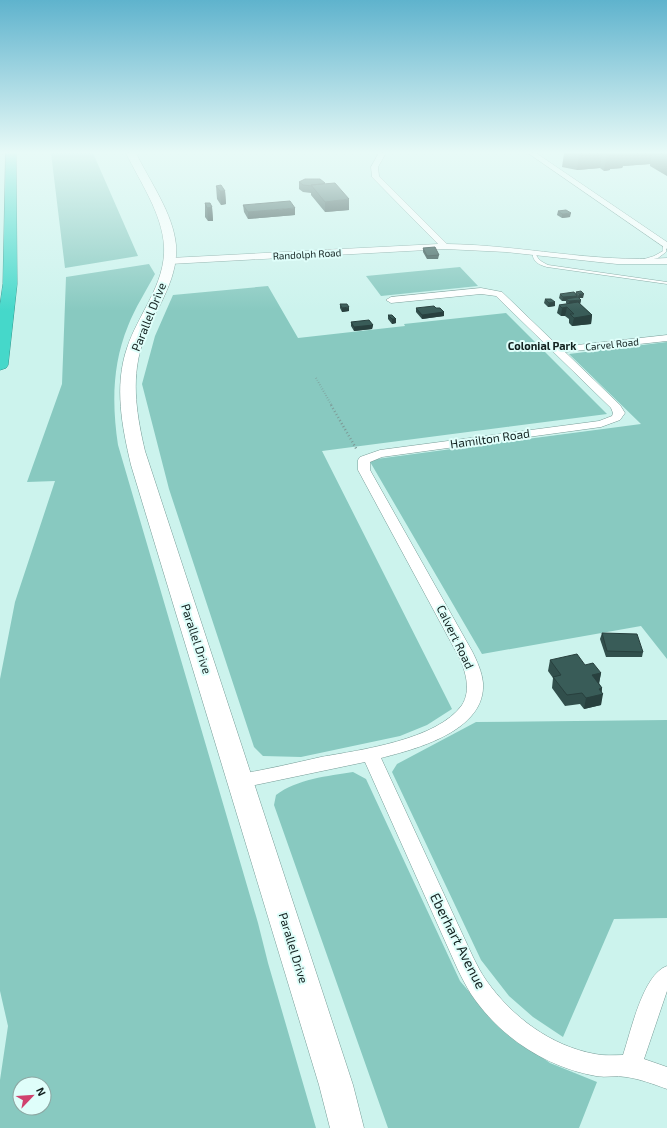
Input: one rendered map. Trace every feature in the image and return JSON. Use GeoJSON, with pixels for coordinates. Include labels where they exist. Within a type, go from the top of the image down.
{"type":"FeatureCollection","features":[{"type":"Feature","properties":{"kind":"highway"},"geometry":{"type":"LineString","coordinates":[[0,365],[10,284],[11,206]]}},
{"type":"Feature","properties":{"kind":"street","name":"Parallel Drive"},"geometry":{"type":"LineString","coordinates":[[157,206],[162,216],[170,246],[170,262],[134,348],[128,377],[128,401],[131,431],[140,465],[334,1077],[347,1128]]}},
{"type":"Feature","properties":{"kind":"street"},"geometry":{"type":"LineString","coordinates":[[405,206],[445,246]]}},
{"type":"Feature","properties":{"kind":"street"},"geometry":{"type":"LineString","coordinates":[[608,206],[665,245]]}},
{"type":"Feature","properties":{"kind":"street","name":"Randolph Road"},"geometry":{"type":"LineString","coordinates":[[170,262],[445,246],[469,246],[631,263],[667,261]]}},
{"type":"Feature","properties":{"kind":"street"},"geometry":{"type":"LineString","coordinates":[[391,300],[481,291],[495,292],[503,296],[558,350]]}},
{"type":"Feature","properties":{"kind":"street","name":"Carvel Road"},"geometry":{"type":"LineString","coordinates":[[558,350],[667,338]]}},
{"type":"Feature","properties":{"kind":"street","name":"Hamilton Road"},"geometry":{"type":"LineString","coordinates":[[364,460],[380,454],[601,424],[616,418],[619,413],[616,406],[558,350]]}},
{"type":"Feature","properties":{"kind":"street","name":"Calvert Road"},"geometry":{"type":"LineString","coordinates":[[241,781],[370,754],[409,744],[434,734],[453,724],[467,710],[473,698],[475,682],[469,662],[430,585],[364,470],[364,460]]}},
{"type":"Feature","properties":{"kind":"street","name":"Eberhart Avenue"},"geometry":{"type":"LineString","coordinates":[[370,754],[465,963],[480,989],[492,1004],[520,1032],[549,1050],[568,1059],[596,1065],[630,1066],[667,1078]]}},
{"type":"Feature","properties":{"kind":"street"},"geometry":{"type":"LineString","coordinates":[[630,1066],[656,989],[667,975]]}},
{"type":"Feature","properties":{"kind":"lane"},"geometry":{"type":"LineString","coordinates":[[631,263],[650,259],[661,254],[665,251],[665,245]]}},
{"type":"Feature","properties":{"kind":"lane"},"geometry":{"type":"LineString","coordinates":[[534,252],[536,260],[547,266],[667,283]]}},
{"type":"Feature","properties":{"kind":"path"},"geometry":{"type":"LineString","coordinates":[[316,378],[364,460]]}},
{"type":"Feature","properties":{"kind":"shaded area"},"geometry":{"type":"Polygon","coordinates":[[[57,206],[116,206],[138,256],[65,268],[57,206]]]}},
{"type":"Feature","properties":{"kind":"shaded area"},"geometry":{"type":"Polygon","coordinates":[[[149,264],[155,274],[131,319],[123,341],[116,370],[114,400],[118,445],[258,923],[268,963],[316,1128],[0,1128],[0,1080],[8,1026],[0,991],[0,679],[15,602],[55,481],[27,482],[62,384],[66,277],[149,264]]]}},
{"type":"Feature","properties":{"kind":"shaded area"},"geometry":{"type":"Polygon","coordinates":[[[460,267],[478,286],[381,296],[366,276],[460,267]]]}},
{"type":"Feature","properties":{"kind":"shaded area"},"geometry":{"type":"Polygon","coordinates":[[[268,286],[298,338],[405,326],[404,324],[506,313],[607,414],[322,451],[452,709],[427,725],[400,736],[301,757],[263,756],[254,747],[169,489],[142,384],[155,336],[173,295],[268,286]]]}},
{"type":"Feature","properties":{"kind":"shaded area"},"geometry":{"type":"Polygon","coordinates":[[[667,342],[667,659],[641,626],[482,654],[369,460],[641,424],[569,354],[667,342]]]}},
{"type":"Feature","properties":{"kind":"shaded area"},"geometry":{"type":"Polygon","coordinates":[[[667,720],[667,918],[614,919],[563,1037],[533,1017],[509,996],[481,960],[392,772],[397,764],[476,722],[667,720]]]}},
{"type":"Feature","properties":{"kind":"shaded area"},"geometry":{"type":"Polygon","coordinates":[[[353,772],[366,779],[460,981],[501,1029],[550,1063],[597,1082],[579,1128],[388,1128],[274,805],[276,795],[293,785],[313,779],[353,772]]]}},
{"type":"Feature","properties":{"kind":"building"},"geometry":{"type":"Polygon","coordinates":[[[243,206],[293,206],[295,208],[248,212],[243,206]]]}},
{"type":"Feature","properties":{"kind":"building"},"geometry":{"type":"Polygon","coordinates":[[[566,210],[571,213],[562,214],[558,211],[566,210]]]}},
{"type":"Feature","properties":{"kind":"building"},"geometry":{"type":"Polygon","coordinates":[[[435,247],[439,255],[427,256],[423,248],[435,247]]]}},
{"type":"Feature","properties":{"kind":"building"},"geometry":{"type":"Polygon","coordinates":[[[581,291],[584,294],[579,294],[576,292],[581,291]]]}},
{"type":"Feature","properties":{"kind":"building"},"geometry":{"type":"Polygon","coordinates":[[[574,292],[577,296],[563,297],[560,294],[574,292]]]}},
{"type":"Feature","properties":{"kind":"building"},"geometry":{"type":"Polygon","coordinates":[[[578,297],[581,300],[569,301],[566,299],[578,297]]]}},
{"type":"Feature","properties":{"kind":"building"},"geometry":{"type":"Polygon","coordinates":[[[545,299],[551,299],[555,302],[549,303],[545,299]]]}},
{"type":"Feature","properties":{"kind":"building"},"geometry":{"type":"Polygon","coordinates":[[[578,302],[592,315],[574,318],[570,314],[574,314],[567,307],[562,308],[559,305],[578,302]]]}},
{"type":"Feature","properties":{"kind":"building"},"geometry":{"type":"Polygon","coordinates":[[[340,304],[347,304],[349,307],[342,308],[340,304]]]}},
{"type":"Feature","properties":{"kind":"building"},"geometry":{"type":"Polygon","coordinates":[[[434,306],[436,308],[440,308],[444,312],[422,315],[416,308],[434,306]]]}},
{"type":"Feature","properties":{"kind":"building"},"geometry":{"type":"Polygon","coordinates":[[[388,315],[392,315],[396,319],[392,319],[388,315]]]}},
{"type":"Feature","properties":{"kind":"building"},"geometry":{"type":"Polygon","coordinates":[[[369,320],[373,325],[354,327],[351,322],[369,320]]]}},
{"type":"Feature","properties":{"kind":"building"},"geometry":{"type":"Polygon","coordinates":[[[602,633],[637,634],[643,652],[607,651],[602,633]]]}},
{"type":"Feature","properties":{"kind":"building"},"geometry":{"type":"Polygon","coordinates":[[[577,654],[585,665],[593,663],[601,673],[592,675],[602,688],[599,689],[603,694],[586,698],[582,693],[567,695],[553,677],[561,675],[550,660],[577,654]]]}},
{"type":"Feature","properties":{"kind":"district","name":"Colonial Park"},"geometry":{"type":"Point","coordinates":[542,346]}}]}
